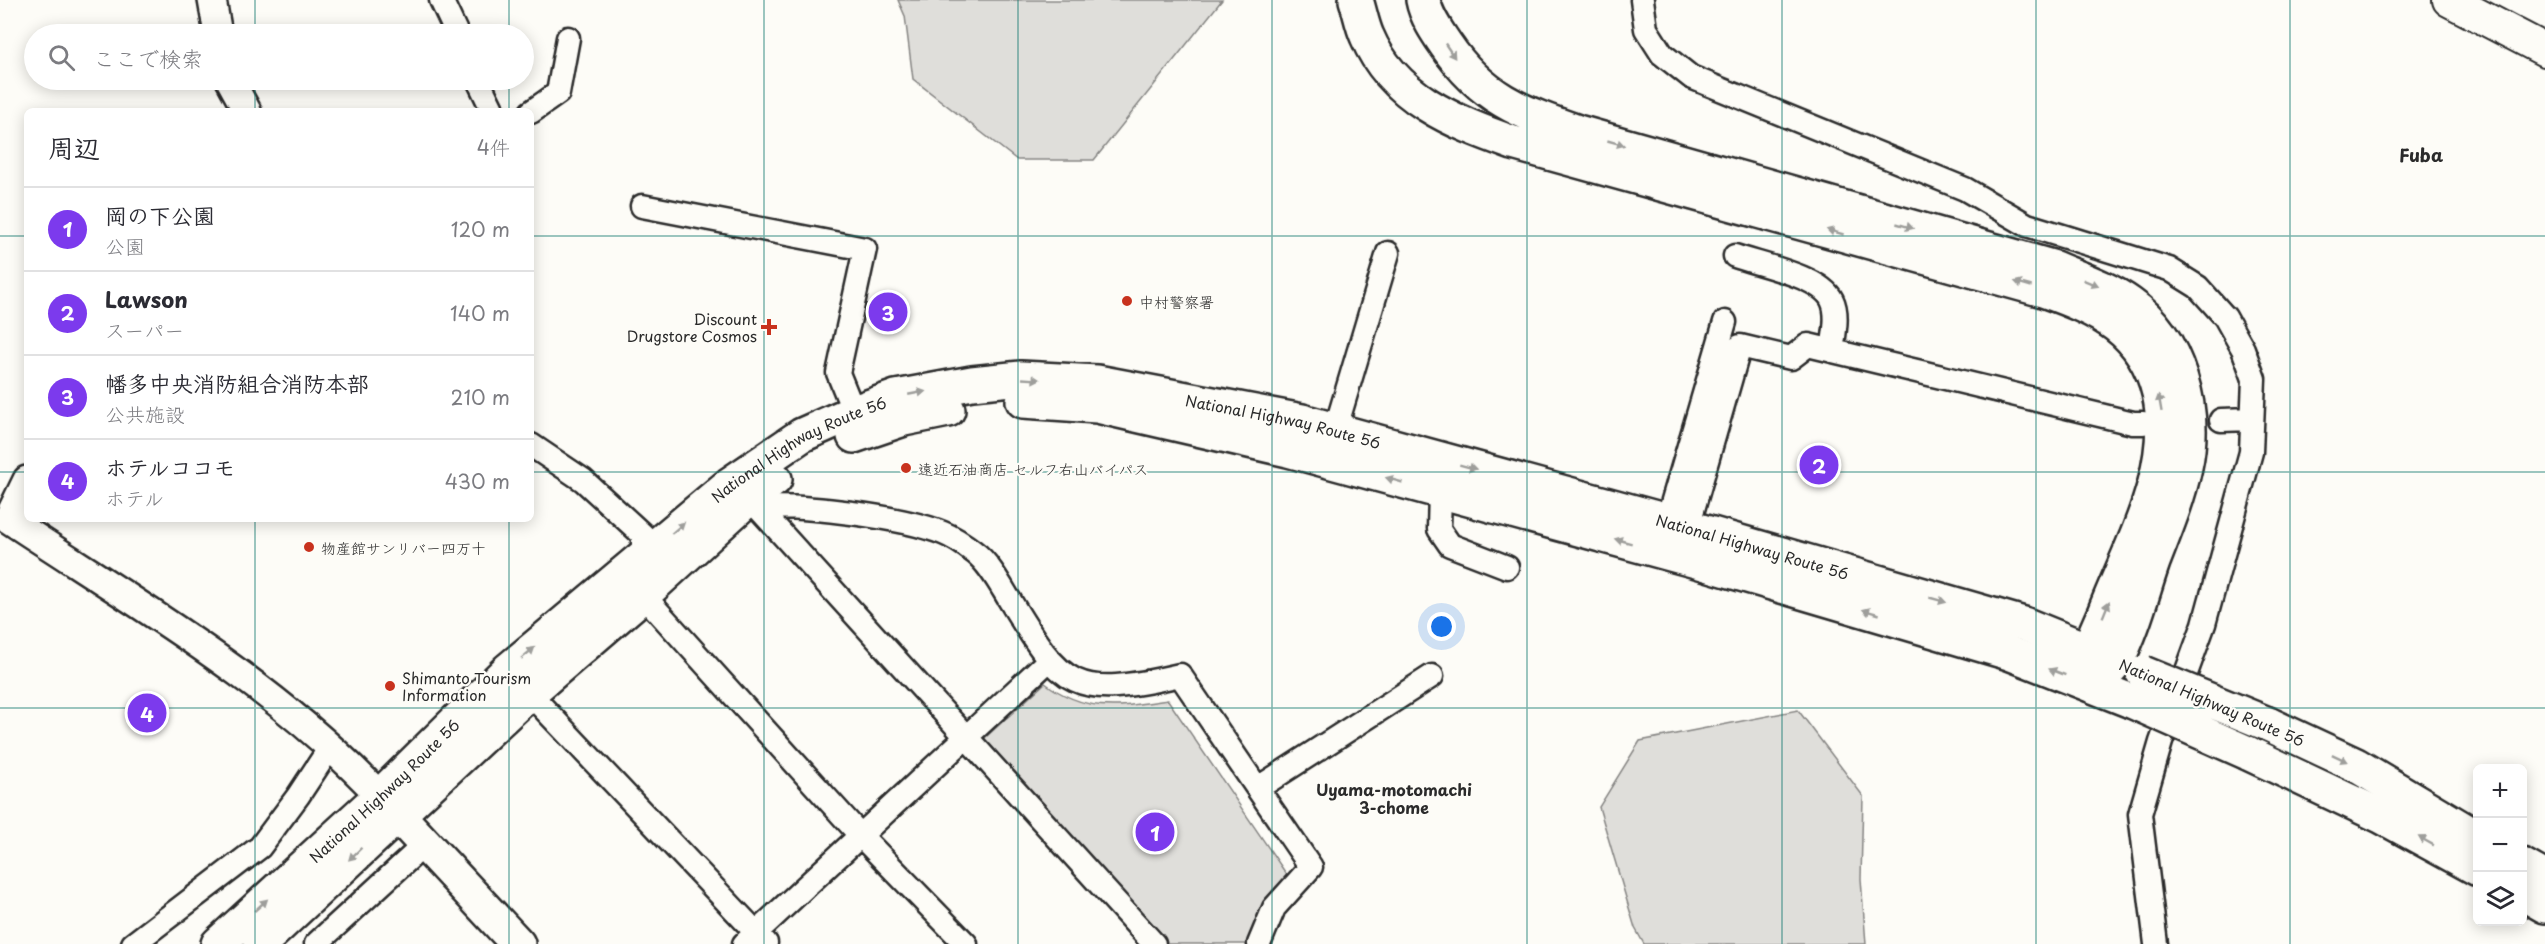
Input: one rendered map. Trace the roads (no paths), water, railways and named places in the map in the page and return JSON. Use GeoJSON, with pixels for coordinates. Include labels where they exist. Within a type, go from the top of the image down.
{"type":"FeatureCollection","features":[{"type":"Feature","properties":{"kind":"highway"},"geometry":{"type":"LineString","coordinates":[[1356,0],[1367,36],[1387,70],[1408,93],[1463,125],[1513,143],[2043,290],[2092,308],[2129,335],[2147,360],[2156,381],[2162,407],[2162,451],[2152,491],[2120,672]]}},
{"type":"Feature","properties":{"kind":"highway"},"geometry":{"type":"LineString","coordinates":[[1423,0],[1440,36],[1460,66],[1487,92],[1519,111],[1578,132],[2052,267],[2108,290],[2131,304],[2153,325],[2172,356],[2182,382],[2187,406],[2186,465],[2120,672],[2091,685]]}},
{"type":"Feature","properties":{"kind":"highway","name":"National Highway Route 56"},"geometry":{"type":"LineString","coordinates":[[218,944],[529,693],[813,453],[896,397],[972,382],[1022,378],[1097,382],[1302,421],[1330,446],[1440,492],[1675,534],[2009,653],[2091,685],[2120,672],[2268,724],[2356,765],[2473,835]]}},
{"type":"Feature","properties":{"kind":"highway","name":"National Highway Route 56"},"geometry":{"type":"LineString","coordinates":[[260,944],[389,805],[508,670],[730,484],[802,435],[858,422]]}},
{"type":"Feature","properties":{"kind":"highway","name":"National Highway Route 56"},"geometry":{"type":"LineString","coordinates":[[1330,446],[2024,624],[2120,672],[2248,753],[2381,816],[2473,866]]}},
{"type":"Feature","properties":{"kind":"highway"},"geometry":{"type":"LineString","coordinates":[[389,805],[518,944]]}},
{"type":"Feature","properties":{"kind":"highway"},"geometry":{"type":"LineString","coordinates":[[2527,867],[2545,878]]}},
{"type":"Feature","properties":{"kind":"highway"},"geometry":{"type":"LineString","coordinates":[[2527,895],[2545,906]]}},
{"type":"Feature","properties":{"kind":"main road"},"geometry":{"type":"LineString","coordinates":[[2450,0],[2545,50]]}},
{"type":"Feature","properties":{"kind":"street"},"geometry":{"type":"LineString","coordinates":[[212,0],[216,24]]}},
{"type":"Feature","properties":{"kind":"street"},"geometry":{"type":"LineString","coordinates":[[441,0],[452,24]]}},
{"type":"Feature","properties":{"kind":"street"},"geometry":{"type":"LineString","coordinates":[[1642,0],[1646,29],[1662,54],[1691,77],[1965,189],[2027,225],[2169,269],[2198,287],[2225,317],[2243,349],[2254,379],[2251,452],[2204,624],[2160,742],[2140,814],[2156,944]]}},
{"type":"Feature","properties":{"kind":"street"},"geometry":{"type":"LineString","coordinates":[[534,110],[558,93],[568,38]]}},
{"type":"Feature","properties":{"kind":"street"},"geometry":{"type":"LineString","coordinates":[[235,90],[245,108]]}},
{"type":"Feature","properties":{"kind":"street"},"geometry":{"type":"LineString","coordinates":[[483,90],[492,108]]}},
{"type":"Feature","properties":{"kind":"street"},"geometry":{"type":"LineString","coordinates":[[642,206],[865,249],[838,373],[858,422]]}},
{"type":"Feature","properties":{"kind":"street"},"geometry":{"type":"LineString","coordinates":[[1330,446],[1388,253]]}},
{"type":"Feature","properties":{"kind":"street"},"geometry":{"type":"LineString","coordinates":[[1735,256],[1818,284],[1832,299],[1835,312],[1832,351]]}},
{"type":"Feature","properties":{"kind":"street"},"geometry":{"type":"LineString","coordinates":[[1675,534],[1725,322]]}},
{"type":"Feature","properties":{"kind":"street"},"geometry":{"type":"LineString","coordinates":[[1675,534],[1740,346],[1791,358],[1808,345],[2133,423],[2143,423]]}},
{"type":"Feature","properties":{"kind":"street"},"geometry":{"type":"LineString","coordinates":[[2221,420],[2252,419]]}},
{"type":"Feature","properties":{"kind":"street"},"geometry":{"type":"LineString","coordinates":[[534,447],[583,480],[643,535],[645,556],[643,595],[860,836],[966,944]]}},
{"type":"Feature","properties":{"kind":"street"},"geometry":{"type":"LineString","coordinates":[[24,485],[4,516],[224,663],[331,746],[389,805]]}},
{"type":"Feature","properties":{"kind":"street"},"geometry":{"type":"LineString","coordinates":[[1440,492],[1439,529],[1450,545],[1507,567]]}},
{"type":"Feature","properties":{"kind":"street"},"geometry":{"type":"LineString","coordinates":[[754,503],[896,521],[943,533],[976,553],[1003,589],[1049,660],[1075,682],[1107,688],[1180,675],[1311,867],[1274,908],[1259,944]]}},
{"type":"Feature","properties":{"kind":"street"},"geometry":{"type":"LineString","coordinates":[[754,503],[1154,944]]}},
{"type":"Feature","properties":{"kind":"street"},"geometry":{"type":"LineString","coordinates":[[529,693],[756,940],[860,836],[1049,660]]}},
{"type":"Feature","properties":{"kind":"street"},"geometry":{"type":"LineString","coordinates":[[1258,788],[1432,676]]}},
{"type":"Feature","properties":{"kind":"street"},"geometry":{"type":"LineString","coordinates":[[133,944],[260,847],[331,746]]}},
{"type":"Feature","properties":{"kind":"street"},"geometry":{"type":"LineString","coordinates":[[316,944],[425,844]]}},
{"type":"Feature","properties":{"kind":"place","name":"中村警察署"},"geometry":{"type":"Point","coordinates":[1127,301]}},
{"type":"Feature","properties":{"kind":"place","name":"幡多中央消防組合消防本部"},"geometry":{"type":"Point","coordinates":[888,312]}},
{"type":"Feature","properties":{"kind":"place","name":"Discount Drugstore Cosmos"},"geometry":{"type":"Point","coordinates":[769,327]}},
{"type":"Feature","properties":{"kind":"place","name":"Lawson"},"geometry":{"type":"Point","coordinates":[1819,465]}},
{"type":"Feature","properties":{"kind":"place","name":"遠近石油商店 セルフ右山バイパス"},"geometry":{"type":"Point","coordinates":[906,468]}},
{"type":"Feature","properties":{"kind":"place","name":"物産館サンリバー四万十"},"geometry":{"type":"Point","coordinates":[309,547]}},
{"type":"Feature","properties":{"kind":"place","name":"Shimanto Tourism Information"},"geometry":{"type":"Point","coordinates":[390,686]}},
{"type":"Feature","properties":{"kind":"place","name":"ホテルココモ"},"geometry":{"type":"Point","coordinates":[147,713]}},
{"type":"Feature","properties":{"kind":"place","name":"岡の下公園"},"geometry":{"type":"Point","coordinates":[1155,832]}},
{"type":"Feature","properties":{"kind":"district","name":"Fuba"},"geometry":{"type":"Point","coordinates":[2421,154]}},
{"type":"Feature","properties":{"kind":"district","name":"Uyama-motomachi 3-chome"},"geometry":{"type":"Point","coordinates":[1394,798]}}]}
